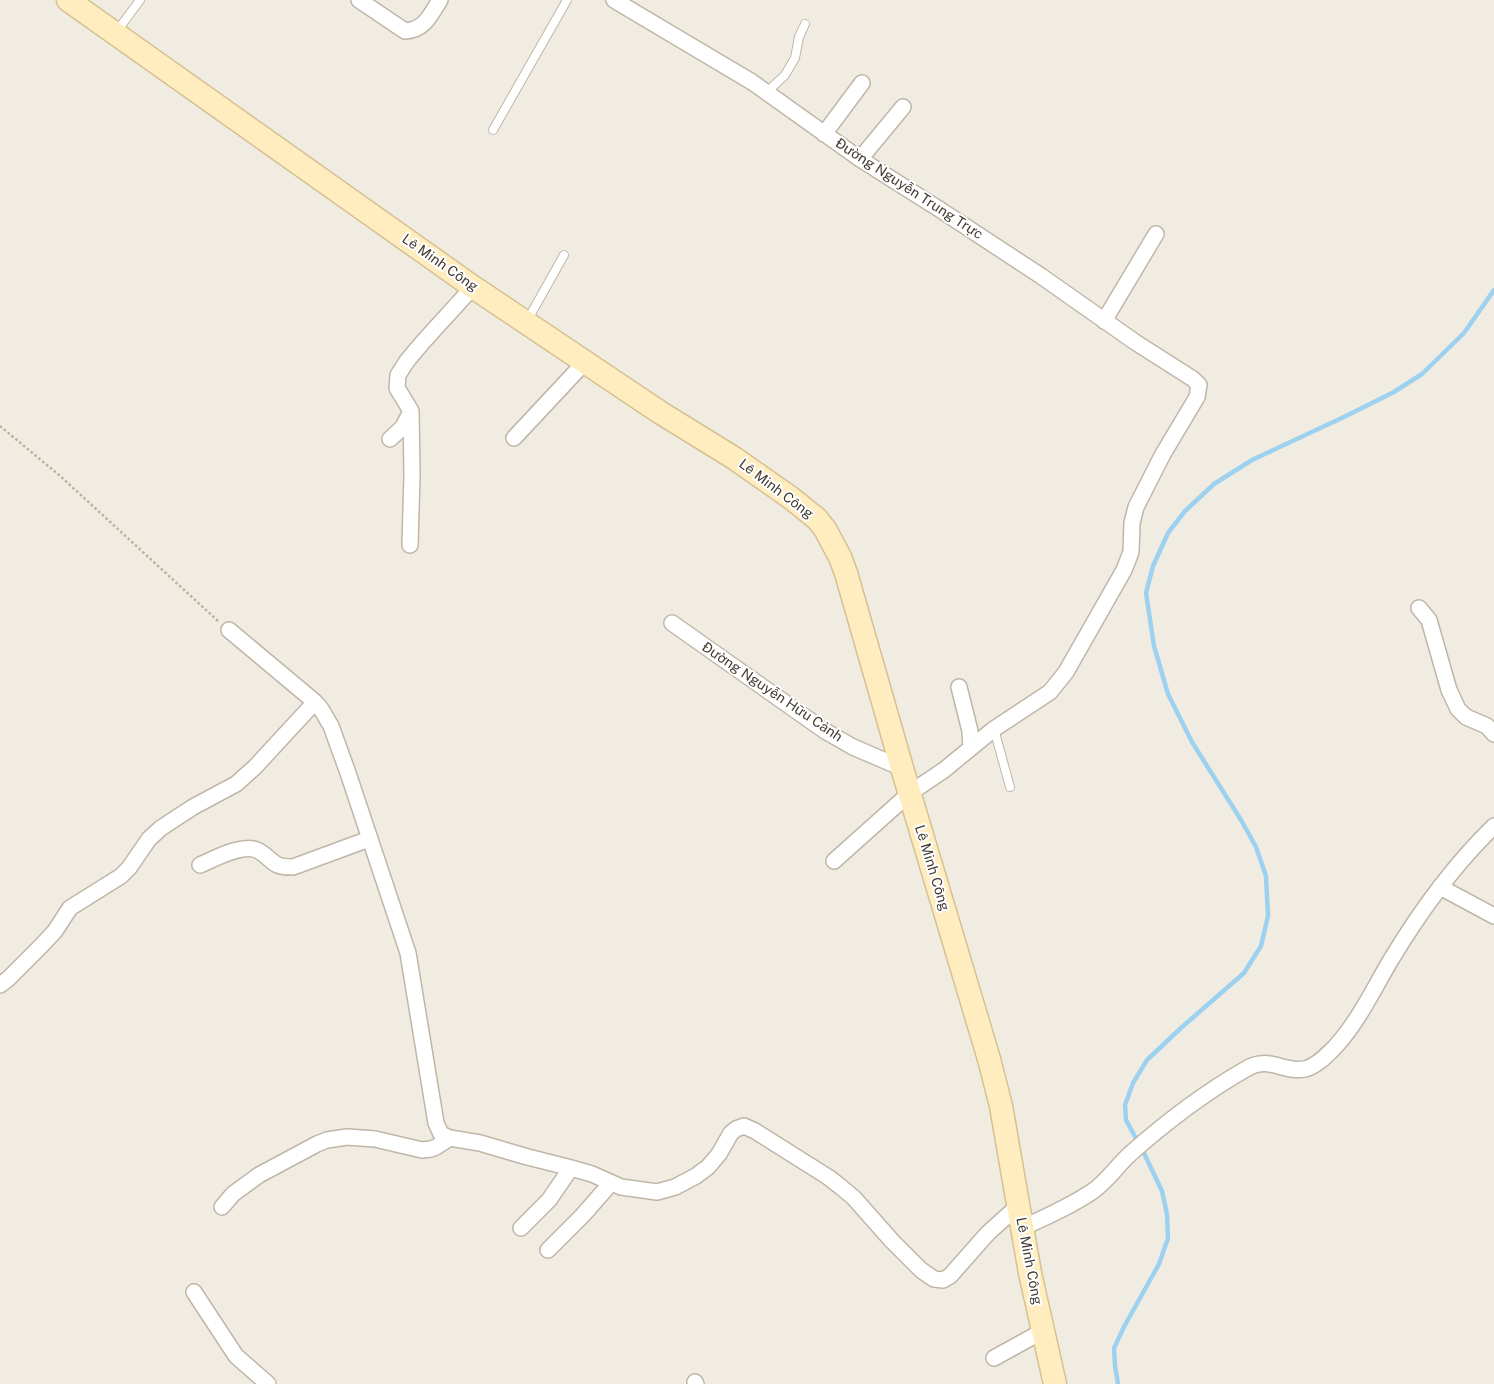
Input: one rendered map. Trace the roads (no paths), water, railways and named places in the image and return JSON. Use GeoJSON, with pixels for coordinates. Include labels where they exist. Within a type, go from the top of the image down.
{"type":"FeatureCollection","features":[{"type":"Feature","properties":{"kind":"main road","name":"Lê Minh Công"},"geometry":{"type":"LineString","coordinates":[[68,0],[473,287],[756,473],[805,509],[825,529],[846,573],[989,1059],[1001,1106],[1051,1382]]}},
{"type":"Feature","properties":{"kind":"street"},"geometry":{"type":"LineString","coordinates":[[361,0],[405,31],[414,31],[427,20],[440,0]]}},
{"type":"Feature","properties":{"kind":"street","name":"Đường Nguyễn Trung Trực"},"geometry":{"type":"LineString","coordinates":[[614,0],[727,66],[860,159],[1041,276],[1104,321],[1193,379],[1199,385],[1197,397],[1163,454],[1136,507],[1132,523],[1131,552],[1124,570],[1066,672],[1050,692],[994,729]]}},
{"type":"Feature","properties":{"kind":"street"},"geometry":{"type":"LineString","coordinates":[[824,134],[862,83]]}},
{"type":"Feature","properties":{"kind":"street"},"geometry":{"type":"LineString","coordinates":[[860,159],[903,107]]}},
{"type":"Feature","properties":{"kind":"street"},"geometry":{"type":"LineString","coordinates":[[1104,321],[1156,234]]}},
{"type":"Feature","properties":{"kind":"street"},"geometry":{"type":"LineString","coordinates":[[410,545],[411,412],[397,388],[398,375],[406,361],[473,287]]}},
{"type":"Feature","properties":{"kind":"street"},"geometry":{"type":"LineString","coordinates":[[514,438],[585,362]]}},
{"type":"Feature","properties":{"kind":"street"},"geometry":{"type":"LineString","coordinates":[[390,439],[403,427],[411,412]]}},
{"type":"Feature","properties":{"kind":"street"},"geometry":{"type":"LineString","coordinates":[[1419,608],[1429,620],[1449,690],[1458,709],[1466,717],[1487,726],[1494,734]]}},
{"type":"Feature","properties":{"kind":"street","name":"Đường Nguyễn Hữu Cảnh"},"geometry":{"type":"LineString","coordinates":[[672,623],[825,731],[853,747],[902,768]]}},
{"type":"Feature","properties":{"kind":"street"},"geometry":{"type":"LineString","coordinates":[[229,630],[315,702],[330,726],[348,773],[408,953],[436,1123],[441,1134],[450,1138],[480,1143],[592,1174],[621,1187],[662,1191],[675,1187],[708,1167],[732,1133],[744,1126],[755,1131],[841,1187],[854,1198],[881,1230],[921,1270],[940,1281],[950,1276],[988,1233],[1018,1206]]}},
{"type":"Feature","properties":{"kind":"street"},"geometry":{"type":"LineString","coordinates":[[959,687],[970,731],[971,748]]}},
{"type":"Feature","properties":{"kind":"street"},"geometry":{"type":"LineString","coordinates":[[0,985],[8,980],[36,952],[55,931],[70,908],[121,876],[129,868],[149,839],[161,828],[192,807],[236,784],[256,767],[315,702]]}},
{"type":"Feature","properties":{"kind":"street"},"geometry":{"type":"LineString","coordinates":[[834,861],[910,794],[944,770],[994,729]]}},
{"type":"Feature","properties":{"kind":"street"},"geometry":{"type":"LineString","coordinates":[[1022,1228],[1094,1191],[1114,1172],[1127,1156],[1182,1111],[1248,1068],[1263,1063],[1290,1068],[1305,1068],[1313,1066],[1321,1060],[1334,1048],[1350,1028],[1398,949],[1440,887],[1463,858],[1494,826]]}},
{"type":"Feature","properties":{"kind":"street"},"geometry":{"type":"LineString","coordinates":[[200,865],[239,849],[252,848],[276,865],[293,867],[369,839]]}},
{"type":"Feature","properties":{"kind":"street"},"geometry":{"type":"LineString","coordinates":[[1440,887],[1494,916]]}},
{"type":"Feature","properties":{"kind":"street"},"geometry":{"type":"LineString","coordinates":[[222,1207],[234,1194],[259,1175],[327,1140],[347,1137],[375,1139],[422,1150],[436,1147],[450,1138]]}},
{"type":"Feature","properties":{"kind":"street"},"geometry":{"type":"LineString","coordinates":[[521,1228],[549,1200],[571,1168]]}},
{"type":"Feature","properties":{"kind":"street"},"geometry":{"type":"LineString","coordinates":[[548,1250],[583,1215],[611,1183]]}},
{"type":"Feature","properties":{"kind":"street"},"geometry":{"type":"LineString","coordinates":[[194,1292],[236,1356],[268,1384]]}},
{"type":"Feature","properties":{"kind":"street"},"geometry":{"type":"LineString","coordinates":[[994,1358],[1043,1331]]}},
{"type":"Feature","properties":{"kind":"lane"},"geometry":{"type":"LineString","coordinates":[[115,33],[140,0]]}},
{"type":"Feature","properties":{"kind":"lane"},"geometry":{"type":"LineString","coordinates":[[493,130],[567,0]]}},
{"type":"Feature","properties":{"kind":"lane"},"geometry":{"type":"LineString","coordinates":[[766,92],[785,75],[795,58],[799,37],[805,24]]}},
{"type":"Feature","properties":{"kind":"lane"},"geometry":{"type":"LineString","coordinates":[[526,322],[564,255]]}},
{"type":"Feature","properties":{"kind":"lane"},"geometry":{"type":"LineString","coordinates":[[994,729],[1010,787]]}},
{"type":"Feature","properties":{"kind":"waterway"},"geometry":{"type":"LineString","coordinates":[[1138,1142],[1126,1120],[1125,1105],[1133,1083],[1147,1060],[1244,973],[1261,946],[1268,916],[1266,876],[1256,847],[1192,742],[1168,694],[1154,646],[1146,593],[1153,566],[1168,533],[1185,511],[1214,484],[1252,460],[1394,392],[1422,374],[1464,333],[1494,290]]}},
{"type":"Feature","properties":{"kind":"waterway"},"geometry":{"type":"LineString","coordinates":[[1118,1384],[1114,1348],[1159,1264],[1168,1238],[1167,1214],[1162,1191],[1142,1149]]}}]}
